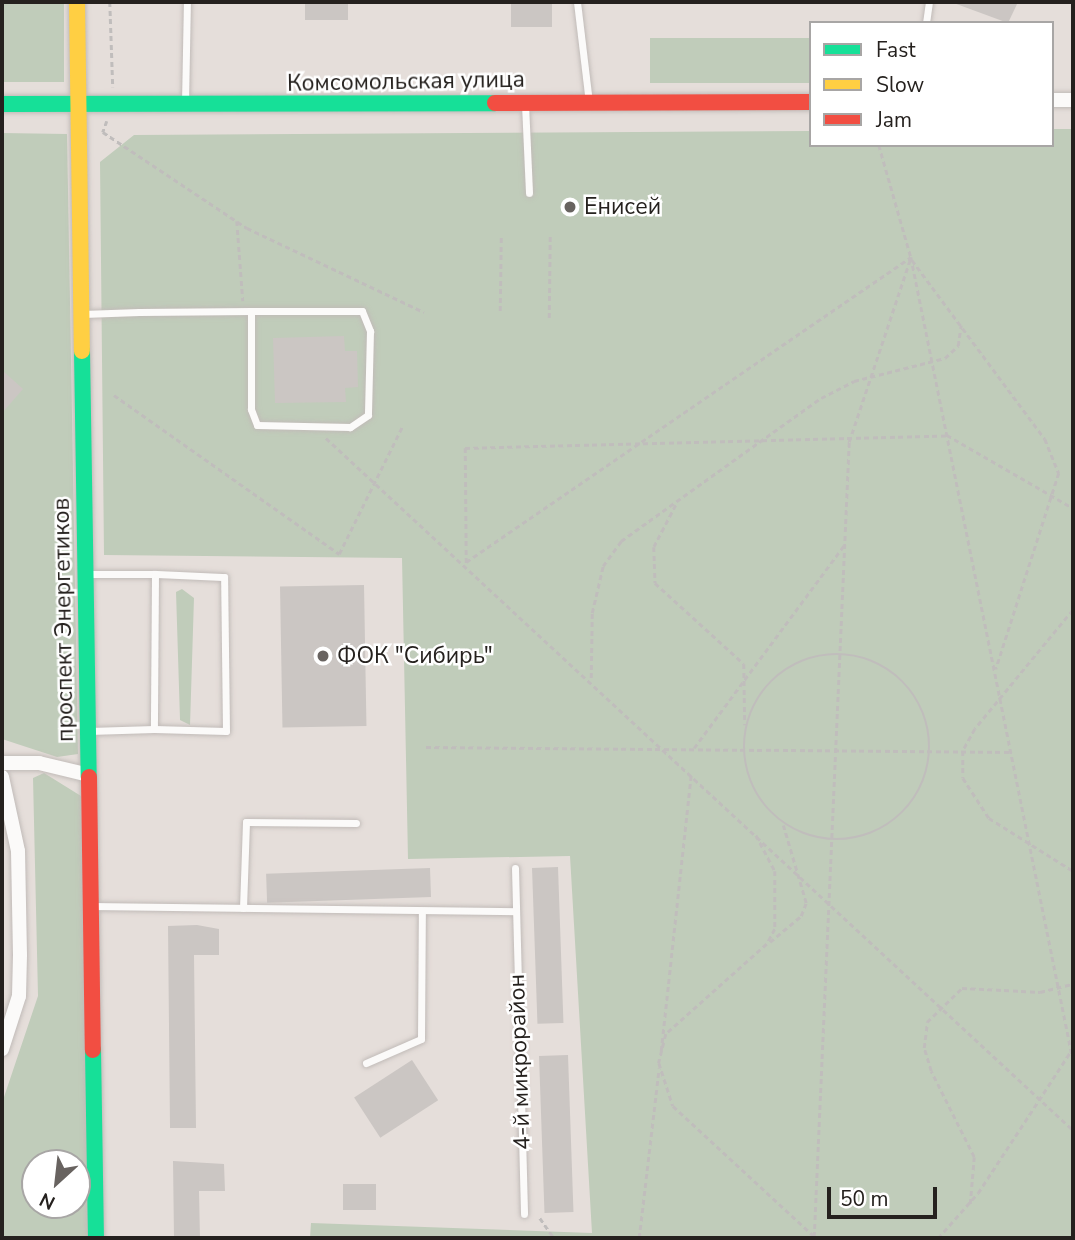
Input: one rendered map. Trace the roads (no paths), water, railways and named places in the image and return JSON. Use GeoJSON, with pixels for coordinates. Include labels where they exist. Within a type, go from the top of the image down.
{"type":"FeatureCollection","features":[{"type":"Feature","properties":{"kind":"street","name":"проспект Энергетиков"},"geometry":{"type":"LineString","coordinates":[[78,2],[96,1238]]}},
{"type":"Feature","properties":{"kind":"street"},"geometry":{"type":"LineString","coordinates":[[1054,100],[1073,100]]}},
{"type":"Feature","properties":{"kind":"street","name":"Комсомольская улица"},"geometry":{"type":"LineString","coordinates":[[2,104],[184,107],[809,102]]}},
{"type":"Feature","properties":{"kind":"street"},"geometry":{"type":"LineString","coordinates":[[2,763],[39,763],[89,775]]}},
{"type":"Feature","properties":{"kind":"street"},"geometry":{"type":"LineString","coordinates":[[2,777],[18,851],[20,955],[19,996],[2,1049]]}},
{"type":"Feature","properties":{"kind":"lane"},"geometry":{"type":"LineString","coordinates":[[184,107],[187,2]]}},
{"type":"Feature","properties":{"kind":"lane"},"geometry":{"type":"LineString","coordinates":[[577,2],[589,103]]}},
{"type":"Feature","properties":{"kind":"lane"},"geometry":{"type":"LineString","coordinates":[[926,21],[929,2]]}},
{"type":"Feature","properties":{"kind":"lane"},"geometry":{"type":"LineString","coordinates":[[525,104],[529,193]]}},
{"type":"Feature","properties":{"kind":"lane"},"geometry":{"type":"LineString","coordinates":[[82,314],[251,311],[362,310],[370,331],[368,415],[350,427],[257,425],[251,409],[251,311]]}},
{"type":"Feature","properties":{"kind":"lane"},"geometry":{"type":"LineString","coordinates":[[85,574],[223,577],[226,731],[88,730]]}},
{"type":"Feature","properties":{"kind":"lane"},"geometry":{"type":"LineString","coordinates":[[154,729],[155,574]]}},
{"type":"Feature","properties":{"kind":"lane"},"geometry":{"type":"LineString","coordinates":[[243,908],[246,822],[356,823]]}},
{"type":"Feature","properties":{"kind":"lane","name":"4-й микрорайон"},"geometry":{"type":"LineString","coordinates":[[515,868],[524,1214]]}},
{"type":"Feature","properties":{"kind":"lane"},"geometry":{"type":"LineString","coordinates":[[93,906],[516,911]]}},
{"type":"Feature","properties":{"kind":"lane"},"geometry":{"type":"LineString","coordinates":[[366,1063],[421,1039],[422,911]]}},
{"type":"Feature","properties":{"kind":"place","name":"Енисей"},"geometry":{"type":"Point","coordinates":[570,207]}},
{"type":"Feature","properties":{"kind":"place","name":"ФОК \"Сибирь\""},"geometry":{"type":"Point","coordinates":[323,656]}}]}
